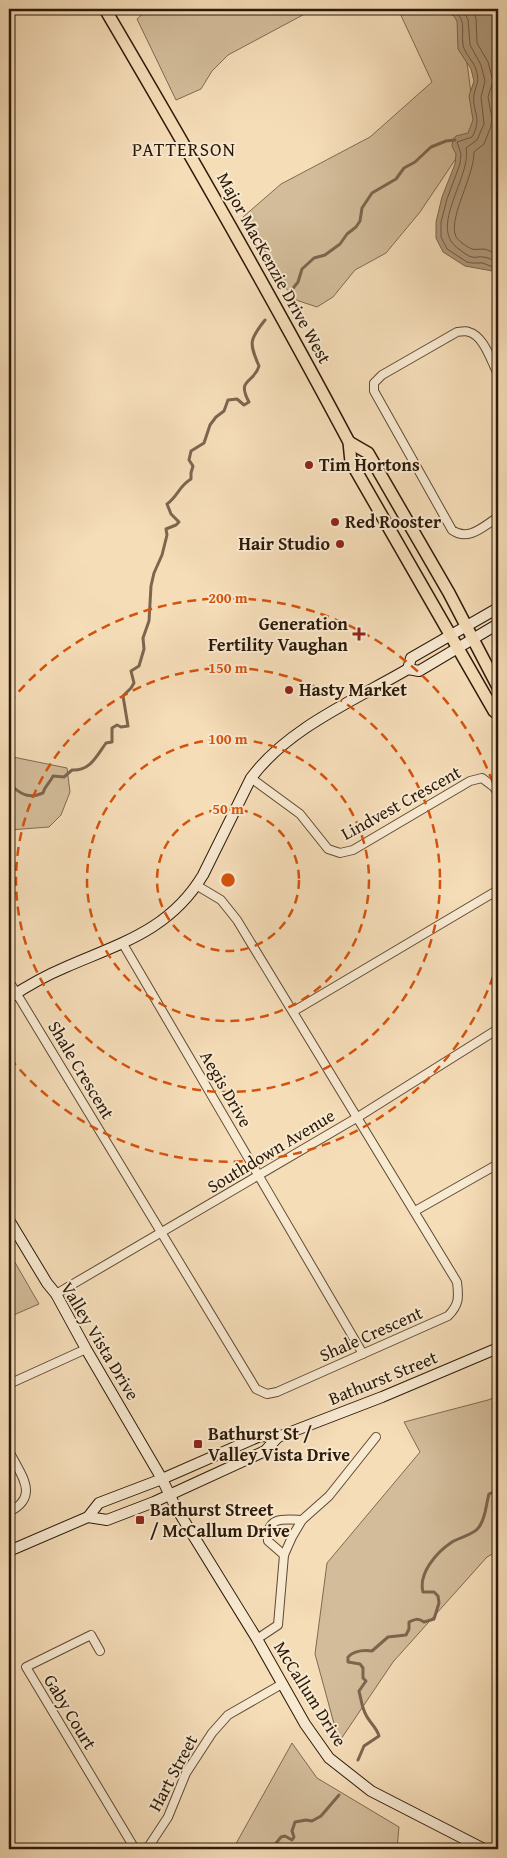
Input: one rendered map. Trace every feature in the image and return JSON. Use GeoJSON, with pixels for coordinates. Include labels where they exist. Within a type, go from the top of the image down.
{"type":"FeatureCollection","features":[{"type":"Feature","properties":{"kind":"main road","name":"Major MacKenzie Drive West"},"geometry":{"type":"LineString","coordinates":[[104,9],[180,136],[263,282],[349,442],[351,462],[498,714]]}},
{"type":"Feature","properties":{"kind":"main road","name":"Major MacKenzie Drive West"},"geometry":{"type":"LineString","coordinates":[[349,442],[368,453],[466,626],[498,687]]}},
{"type":"Feature","properties":{"kind":"street"},"geometry":{"type":"LineString","coordinates":[[498,374],[481,342],[468,331],[457,332],[382,375],[374,383],[374,391],[452,530],[461,534],[471,534],[498,517]]}},
{"type":"Feature","properties":{"kind":"street"},"geometry":{"type":"LineString","coordinates":[[408,669],[411,658],[498,608]]}},
{"type":"Feature","properties":{"kind":"street"},"geometry":{"type":"LineString","coordinates":[[12,996],[64,968],[123,944],[173,913],[196,885],[251,778],[261,765],[302,730],[408,669],[419,671],[498,624]]}},
{"type":"Feature","properties":{"kind":"street","name":"Lindvest Crescent"},"geometry":{"type":"LineString","coordinates":[[251,778],[300,814],[328,849],[340,853],[353,850],[470,781],[482,778],[494,787],[498,794]]}},
{"type":"Feature","properties":{"kind":"street","name":"Shale Crescent"},"geometry":{"type":"LineString","coordinates":[[9,981],[12,996],[162,1232],[256,1389],[267,1394],[277,1392],[448,1316],[456,1309],[460,1298],[457,1282],[237,920],[221,900],[196,885]]}},
{"type":"Feature","properties":{"kind":"street"},"geometry":{"type":"LineString","coordinates":[[294,1011],[498,890]]}},
{"type":"Feature","properties":{"kind":"street","name":"Aegis Drive"},"geometry":{"type":"LineString","coordinates":[[123,944],[363,1354]]}},
{"type":"Feature","properties":{"kind":"street","name":"Southdown Avenue"},"geometry":{"type":"LineString","coordinates":[[56,1294],[358,1117],[498,1029]]}},
{"type":"Feature","properties":{"kind":"street"},"geometry":{"type":"LineString","coordinates":[[415,1211],[498,1164]]}},
{"type":"Feature","properties":{"kind":"street","name":"Valley Vista Drive"},"geometry":{"type":"LineString","coordinates":[[9,1220],[47,1283],[56,1294],[170,1494]]}},
{"type":"Feature","properties":{"kind":"street","name":"Bathurst Street"},"geometry":{"type":"LineString","coordinates":[[9,1551],[88,1517],[99,1503],[162,1479],[260,1436],[278,1437],[382,1397],[498,1348]]}},
{"type":"Feature","properties":{"kind":"street"},"geometry":{"type":"LineString","coordinates":[[9,1384],[86,1349]]}},
{"type":"Feature","properties":{"kind":"street","name":"Bathurst Street"},"geometry":{"type":"LineString","coordinates":[[88,1517],[107,1520],[170,1494],[265,1451],[278,1437]]}},
{"type":"Feature","properties":{"kind":"street"},"geometry":{"type":"LineString","coordinates":[[257,1639],[278,1625],[284,1555],[302,1520],[329,1496],[376,1437]]}},
{"type":"Feature","properties":{"kind":"street"},"geometry":{"type":"LineString","coordinates":[[9,1451],[26,1485],[26,1495],[22,1504],[9,1512]]}},
{"type":"Feature","properties":{"kind":"street","name":"McCallum Drive"},"geometry":{"type":"LineString","coordinates":[[170,1494],[306,1724],[329,1758],[371,1790],[465,1845],[484,1849]]}},
{"type":"Feature","properties":{"kind":"street"},"geometry":{"type":"LineString","coordinates":[[284,1555],[268,1541],[267,1531],[273,1522],[282,1519],[302,1520]]}},
{"type":"Feature","properties":{"kind":"street","name":"Gaby Court"},"geometry":{"type":"LineString","coordinates":[[100,1650],[91,1635],[26,1667],[135,1849]]}},
{"type":"Feature","properties":{"kind":"street","name":"Hart Street"},"geometry":{"type":"LineString","coordinates":[[147,1849],[168,1817],[186,1772],[212,1733],[228,1715],[282,1684]]}},
{"type":"Feature","properties":{"kind":"shaded area"},"geometry":{"type":"Polygon","coordinates":[[[148,9],[314,9],[228,55],[212,71],[201,89],[176,100],[137,19],[148,9]]]}},
{"type":"Feature","properties":{"kind":"shaded area"},"geometry":{"type":"Polygon","coordinates":[[[398,9],[454,9],[466,56],[475,136],[459,154],[420,212],[386,253],[355,270],[333,297],[317,307],[296,300],[281,282],[257,236],[243,217],[281,184],[370,137],[432,82],[398,9]]]}},
{"type":"Feature","properties":{"kind":"shaded area"},"geometry":{"type":"Polygon","coordinates":[[[9,753],[13,757],[67,768],[70,792],[61,815],[49,827],[9,830],[9,753]]]}},
{"type":"Feature","properties":{"kind":"shaded area"},"geometry":{"type":"Polygon","coordinates":[[[9,1252],[39,1304],[9,1317],[9,1252]]]}},
{"type":"Feature","properties":{"kind":"shaded area"},"geometry":{"type":"Polygon","coordinates":[[[498,1396],[498,1551],[487,1557],[393,1662],[339,1742],[315,1654],[327,1563],[420,1452],[404,1422],[498,1396]]]}},
{"type":"Feature","properties":{"kind":"shaded area"},"geometry":{"type":"Polygon","coordinates":[[[292,1743],[317,1778],[399,1827],[397,1849],[233,1849],[292,1743]]]}},
{"type":"Feature","properties":{"kind":"water"},"geometry":{"type":"Polygon","coordinates":[[[441,9],[498,9],[498,272],[465,266],[443,252],[436,238],[436,222],[442,197],[455,164],[456,154],[452,146],[453,139],[456,136],[468,133],[473,120],[469,96],[474,81],[471,69],[458,49],[457,21],[454,16],[441,9]]]}},
{"type":"Feature","properties":{"kind":"waterway"},"geometry":{"type":"LineString","coordinates":[[287,296],[298,282],[302,269],[314,258],[325,255],[340,244],[347,234],[356,227],[360,221],[362,208],[372,193],[396,179],[404,168],[415,162],[431,147],[446,141],[455,140]]}},
{"type":"Feature","properties":{"kind":"waterway"},"geometry":{"type":"LineString","coordinates":[[9,787],[13,787],[27,795],[43,793],[53,776],[64,777],[72,770],[88,766],[106,743],[112,742],[112,728],[117,725],[121,727],[128,726],[123,696],[134,683],[131,671],[139,666],[144,649],[143,638],[149,621],[151,586],[154,573],[162,555],[167,535],[166,529],[179,522],[171,514],[167,504],[191,479],[193,466],[189,460],[191,451],[204,443],[210,425],[224,411],[228,400],[237,399],[244,405],[249,402],[245,394],[245,385],[257,372],[259,366],[253,352],[252,342],[253,337],[265,320]]}},
{"type":"Feature","properties":{"kind":"waterway"},"geometry":{"type":"LineString","coordinates":[[358,1760],[364,1746],[379,1736],[366,1715],[359,1691],[366,1681],[363,1678],[363,1668],[360,1664],[348,1662],[348,1657],[359,1651],[372,1651],[388,1637],[406,1635],[409,1629],[409,1622],[411,1621],[418,1619],[424,1622],[434,1619],[439,1603],[438,1596],[434,1592],[423,1592],[422,1585],[426,1570],[446,1546],[477,1530],[486,1511],[489,1494],[498,1490]]}},
{"type":"Feature","properties":{"kind":"waterway"},"geometry":{"type":"LineString","coordinates":[[266,1849],[273,1847],[281,1837],[285,1836],[292,1840],[295,1822],[312,1821],[321,1816],[339,1795]]}},
{"type":"Feature","properties":{"kind":"place","name":"Tim Hortons"},"geometry":{"type":"Point","coordinates":[309,465]}},
{"type":"Feature","properties":{"kind":"place","name":"Red Rooster"},"geometry":{"type":"Point","coordinates":[335,522]}},
{"type":"Feature","properties":{"kind":"place","name":"Hair Studio"},"geometry":{"type":"Point","coordinates":[340,544]}},
{"type":"Feature","properties":{"kind":"place","name":"Generation Fertility Vaughan"},"geometry":{"type":"Point","coordinates":[359,634]}},
{"type":"Feature","properties":{"kind":"place","name":"Hasty Market"},"geometry":{"type":"Point","coordinates":[289,690]}},
{"type":"Feature","properties":{"kind":"place","name":"Bathurst St / Valley Vista Drive"},"geometry":{"type":"Point","coordinates":[198,1444]}},
{"type":"Feature","properties":{"kind":"place","name":"Bathurst Street / McCallum Drive"},"geometry":{"type":"Point","coordinates":[140,1520]}},
{"type":"Feature","properties":{"kind":"district","name":"PATTERSON"},"geometry":{"type":"Point","coordinates":[184,149]}}]}
